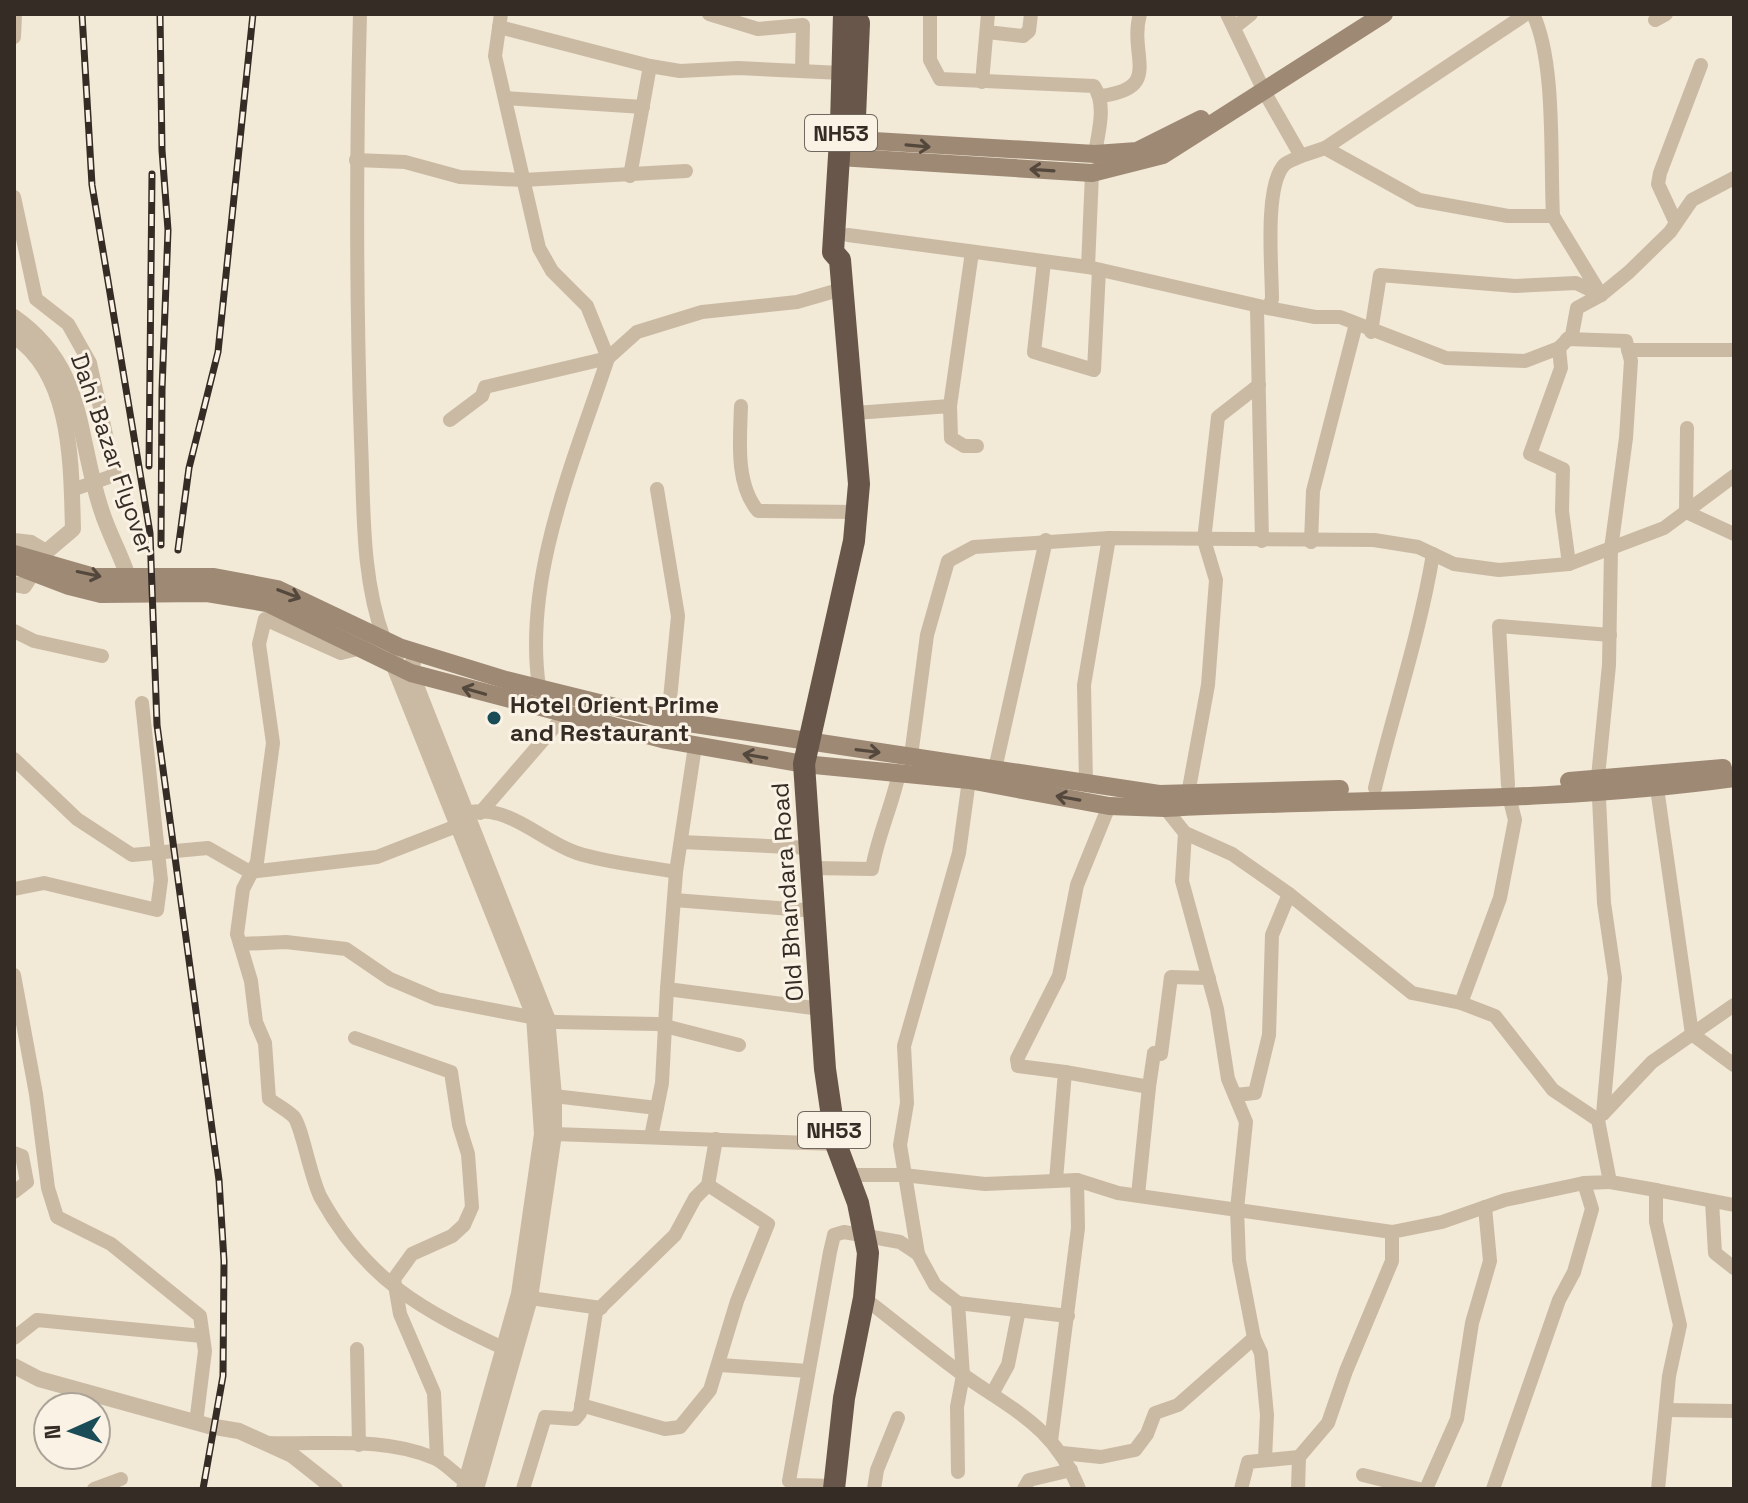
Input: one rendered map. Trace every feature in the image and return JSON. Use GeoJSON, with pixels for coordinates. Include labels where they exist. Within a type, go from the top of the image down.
{"type":"FeatureCollection","features":[{"type":"Feature","properties":{"kind":"highway","name":"NH53"},"geometry":{"type":"LineString","coordinates":[[844,14],[842,73],[846,148]]}},
{"type":"Feature","properties":{"kind":"highway","name":"NH53"},"geometry":{"type":"LineString","coordinates":[[842,289],[840,260],[847,251],[841,234],[846,148],[859,14]]}},
{"type":"Feature","properties":{"kind":"highway","name":"Old Bhandara Road"},"geometry":{"type":"LineString","coordinates":[[834,1488],[844,1398],[864,1298],[868,1253],[849,1175],[836,1144],[825,1069],[806,754],[854,541],[857,512],[855,413],[842,289]]}},
{"type":"Feature","properties":{"kind":"main road"},"geometry":{"type":"LineString","coordinates":[[846,148],[1092,173],[1163,155],[1262,88],[1362,14]]}},
{"type":"Feature","properties":{"kind":"main road"},"geometry":{"type":"LineString","coordinates":[[846,148],[1095,154],[1137,151],[1262,88],[1384,14]]}},
{"type":"Feature","properties":{"kind":"main road","name":"Dahi Bazar Flyover"},"geometry":{"type":"LineString","coordinates":[[14,554],[131,586]]}},
{"type":"Feature","properties":{"kind":"main road","name":"Dahi Bazar Flyover"},"geometry":{"type":"LineString","coordinates":[[14,565],[69,586],[101,594],[131,586],[214,577],[277,589],[355,639],[399,646],[539,687],[806,754]]}},
{"type":"Feature","properties":{"kind":"main road"},"geometry":{"type":"LineString","coordinates":[[355,639],[402,670],[564,716],[695,746],[806,754],[911,756],[1086,782],[1162,801],[1188,794],[1375,788],[1508,791]]}},
{"type":"Feature","properties":{"kind":"main road"},"geometry":{"type":"LineString","coordinates":[[806,754],[899,773],[969,780],[1109,806],[1162,801],[1508,791],[1598,784],[1734,767]]}},
{"type":"Feature","properties":{"kind":"main road"},"geometry":{"type":"LineString","coordinates":[[1598,784],[1657,788],[1734,778]]}},
{"type":"Feature","properties":{"kind":"street"},"geometry":{"type":"LineString","coordinates":[[14,37],[15,14]]}},
{"type":"Feature","properties":{"kind":"street"},"geometry":{"type":"LineString","coordinates":[[360,14],[356,160],[367,573],[399,646],[402,670],[466,818],[540,1017],[547,1096],[548,1134],[524,1296],[471,1487]]}},
{"type":"Feature","properties":{"kind":"street"},"geometry":{"type":"LineString","coordinates":[[709,14],[758,29],[803,25],[802,71]]}},
{"type":"Feature","properties":{"kind":"street"},"geometry":{"type":"LineString","coordinates":[[930,14],[930,60],[934,72],[949,81],[1094,86],[1101,96],[1095,154]]}},
{"type":"Feature","properties":{"kind":"street"},"geometry":{"type":"LineString","coordinates":[[982,82],[988,14]]}},
{"type":"Feature","properties":{"kind":"street"},"geometry":{"type":"LineString","coordinates":[[987,32],[1023,36],[1029,31],[1031,14]]}},
{"type":"Feature","properties":{"kind":"street"},"geometry":{"type":"LineString","coordinates":[[1101,96],[1125,93],[1134,87],[1140,74],[1136,39],[1140,14]]}},
{"type":"Feature","properties":{"kind":"street"},"geometry":{"type":"LineString","coordinates":[[1251,14],[1231,20],[1262,88],[1301,156]]}},
{"type":"Feature","properties":{"kind":"street"},"geometry":{"type":"LineString","coordinates":[[1262,541],[1259,385],[1262,308],[1272,299],[1273,202],[1285,164],[1325,148],[1526,14]]}},
{"type":"Feature","properties":{"kind":"street"},"geometry":{"type":"LineString","coordinates":[[1533,14],[1540,30],[1545,67],[1553,216],[1601,295]]}},
{"type":"Feature","properties":{"kind":"street"},"geometry":{"type":"LineString","coordinates":[[539,687],[534,653],[545,570],[561,500],[608,358],[587,306],[552,271],[539,248],[495,56],[500,20],[650,66],[680,71],[738,68],[842,73]]}},
{"type":"Feature","properties":{"kind":"street"},"geometry":{"type":"LineString","coordinates":[[1676,223],[1658,184],[1701,65]]}},
{"type":"Feature","properties":{"kind":"street"},"geometry":{"type":"LineString","coordinates":[[630,176],[650,66]]}},
{"type":"Feature","properties":{"kind":"street"},"geometry":{"type":"LineString","coordinates":[[505,98],[643,107]]}},
{"type":"Feature","properties":{"kind":"street"},"geometry":{"type":"LineString","coordinates":[[1325,148],[1419,200],[1508,216],[1553,216]]}},
{"type":"Feature","properties":{"kind":"street"},"geometry":{"type":"LineString","coordinates":[[356,160],[405,162],[460,177],[523,180],[686,171]]}},
{"type":"Feature","properties":{"kind":"street"},"geometry":{"type":"LineString","coordinates":[[1044,262],[1034,352],[1094,370],[1092,173]]}},
{"type":"Feature","properties":{"kind":"street"},"geometry":{"type":"LineString","coordinates":[[841,234],[1094,269],[1262,308],[1340,317],[1371,332],[1446,358],[1525,361],[1563,344],[1572,335],[1577,308],[1601,295],[1656,247],[1702,192],[1734,178]]}},
{"type":"Feature","properties":{"kind":"street"},"geometry":{"type":"LineString","coordinates":[[14,197],[36,299],[68,324],[90,363],[115,475],[72,490]]}},
{"type":"Feature","properties":{"kind":"street"},"geometry":{"type":"LineString","coordinates":[[972,252],[950,406],[951,438],[964,446],[977,446]]}},
{"type":"Feature","properties":{"kind":"street"},"geometry":{"type":"LineString","coordinates":[[1371,332],[1380,275],[1515,286],[1576,283],[1601,295]]}},
{"type":"Feature","properties":{"kind":"street"},"geometry":{"type":"LineString","coordinates":[[450,420],[482,396],[485,387],[608,358],[637,332],[702,312],[797,302],[842,289]]}},
{"type":"Feature","properties":{"kind":"street","name":"Dahi Bazar Flyover"},"geometry":{"type":"LineString","coordinates":[[14,317],[39,335],[56,355],[69,383],[102,512],[131,586]]}},
{"type":"Feature","properties":{"kind":"street"},"geometry":{"type":"LineString","coordinates":[[1311,542],[1313,491],[1356,324]]}},
{"type":"Feature","properties":{"kind":"street"},"geometry":{"type":"LineString","coordinates":[[14,336],[29,346],[47,372],[59,405],[68,441],[73,529],[46,552],[17,589]]}},
{"type":"Feature","properties":{"kind":"street"},"geometry":{"type":"LineString","coordinates":[[1563,344],[1626,341],[1631,361],[1626,438],[1611,549],[1610,635],[1598,784],[1604,903],[1615,978],[1601,1117],[1610,1182]]}},
{"type":"Feature","properties":{"kind":"street"},"geometry":{"type":"LineString","coordinates":[[1563,344],[1561,368],[1530,454],[1563,469],[1562,511],[1569,564]]}},
{"type":"Feature","properties":{"kind":"street"},"geometry":{"type":"LineString","coordinates":[[1628,350],[1734,350]]}},
{"type":"Feature","properties":{"kind":"street"},"geometry":{"type":"LineString","coordinates":[[1188,794],[1208,685],[1216,580],[1204,540],[1218,417],[1259,385]]}},
{"type":"Feature","properties":{"kind":"street"},"geometry":{"type":"LineString","coordinates":[[741,406],[740,454],[749,500],[758,511],[857,512]]}},
{"type":"Feature","properties":{"kind":"street"},"geometry":{"type":"LineString","coordinates":[[855,413],[950,406]]}},
{"type":"Feature","properties":{"kind":"street"},"geometry":{"type":"LineString","coordinates":[[1686,512],[1687,428]]}},
{"type":"Feature","properties":{"kind":"street"},"geometry":{"type":"LineString","coordinates":[[911,756],[927,635],[948,561],[974,547],[1109,538],[1311,542],[1374,540],[1418,547],[1454,564],[1499,570],[1569,564],[1664,528],[1734,476]]}},
{"type":"Feature","properties":{"kind":"street"},"geometry":{"type":"LineString","coordinates":[[657,489],[678,616],[668,720]]}},
{"type":"Feature","properties":{"kind":"street"},"geometry":{"type":"LineString","coordinates":[[1686,512],[1734,534]]}},
{"type":"Feature","properties":{"kind":"street"},"geometry":{"type":"LineString","coordinates":[[1086,782],[1084,685],[1109,538]]}},
{"type":"Feature","properties":{"kind":"street"},"geometry":{"type":"LineString","coordinates":[[995,769],[1046,540]]}},
{"type":"Feature","properties":{"kind":"street"},"geometry":{"type":"LineString","coordinates":[[14,541],[31,543],[46,552]]}},
{"type":"Feature","properties":{"kind":"street"},"geometry":{"type":"LineString","coordinates":[[1375,788],[1401,679],[1422,618],[1433,554]]}},
{"type":"Feature","properties":{"kind":"street"},"geometry":{"type":"LineString","coordinates":[[355,639],[341,653],[265,619],[259,644],[273,743],[257,862],[243,889],[237,934],[256,1022],[265,1043],[269,1099],[296,1119],[319,1195],[352,1249],[398,1289],[442,1320],[505,1349]]}},
{"type":"Feature","properties":{"kind":"street"},"geometry":{"type":"LineString","coordinates":[[1461,1003],[1500,898],[1515,820],[1508,791],[1499,626],[1610,635]]}},
{"type":"Feature","properties":{"kind":"street"},"geometry":{"type":"LineString","coordinates":[[14,631],[34,641],[102,656]]}},
{"type":"Feature","properties":{"kind":"street"},"geometry":{"type":"LineString","coordinates":[[14,889],[44,883],[157,910],[162,854],[142,703]]}},
{"type":"Feature","properties":{"kind":"street"},"geometry":{"type":"LineString","coordinates":[[466,818],[564,716]]}},
{"type":"Feature","properties":{"kind":"street"},"geometry":{"type":"LineString","coordinates":[[651,1137],[667,1026],[676,872],[695,746]]}},
{"type":"Feature","properties":{"kind":"street"},"geometry":{"type":"LineString","coordinates":[[14,759],[77,819],[132,855],[208,848],[250,872],[377,857],[466,818],[510,815],[576,853],[676,872]]}},
{"type":"Feature","properties":{"kind":"street"},"geometry":{"type":"LineString","coordinates":[[681,842],[812,858],[872,869],[880,827],[893,802],[899,773]]}},
{"type":"Feature","properties":{"kind":"street"},"geometry":{"type":"LineString","coordinates":[[969,780],[959,853],[904,1046],[907,1103],[900,1145],[903,1175],[918,1254],[935,1285],[958,1303],[1068,1316]]}},
{"type":"Feature","properties":{"kind":"street"},"geometry":{"type":"LineString","coordinates":[[1657,788],[1692,1034],[1734,1065]]}},
{"type":"Feature","properties":{"kind":"street"},"geometry":{"type":"LineString","coordinates":[[1162,801],[1185,833],[1232,854],[1289,894],[1412,993],[1461,1003],[1495,1016],[1553,1090],[1601,1117]]}},
{"type":"Feature","properties":{"kind":"street"},"geometry":{"type":"LineString","coordinates":[[1109,806],[1077,885],[1059,976],[1017,1059],[1018,1066],[1149,1087]]}},
{"type":"Feature","properties":{"kind":"street"},"geometry":{"type":"LineString","coordinates":[[1185,833],[1182,881],[1209,978],[1228,1079],[1246,1122],[1237,1209],[1239,1260],[1254,1338],[1261,1353],[1267,1415],[1265,1459]]}},
{"type":"Feature","properties":{"kind":"street"},"geometry":{"type":"LineString","coordinates":[[1235,1095],[1255,1093],[1269,1035],[1272,935],[1289,894]]}},
{"type":"Feature","properties":{"kind":"street"},"geometry":{"type":"LineString","coordinates":[[674,900],[816,911]]}},
{"type":"Feature","properties":{"kind":"street"},"geometry":{"type":"LineString","coordinates":[[240,944],[286,942],[346,949],[390,979],[437,999],[556,1022],[631,1022],[667,1026],[739,1045]]}},
{"type":"Feature","properties":{"kind":"street"},"geometry":{"type":"LineString","coordinates":[[14,975],[48,1188],[57,1217],[111,1244],[200,1316],[205,1351],[202,1424]]}},
{"type":"Feature","properties":{"kind":"street"},"geometry":{"type":"LineString","coordinates":[[1138,1195],[1154,1053],[1161,1054],[1171,977],[1209,978]]}},
{"type":"Feature","properties":{"kind":"street"},"geometry":{"type":"LineString","coordinates":[[667,989],[821,1009]]}},
{"type":"Feature","properties":{"kind":"street"},"geometry":{"type":"LineString","coordinates":[[1601,1117],[1652,1062],[1734,1005]]}},
{"type":"Feature","properties":{"kind":"street"},"geometry":{"type":"LineString","coordinates":[[355,1038],[451,1072],[459,1125],[468,1154],[472,1207],[464,1225],[452,1236],[412,1254],[394,1279],[400,1314],[434,1393],[437,1458]]}},
{"type":"Feature","properties":{"kind":"street"},"geometry":{"type":"LineString","coordinates":[[14,1068],[30,1063]]}},
{"type":"Feature","properties":{"kind":"street"},"geometry":{"type":"LineString","coordinates":[[1056,1180],[1065,1072]]}},
{"type":"Feature","properties":{"kind":"street"},"geometry":{"type":"LineString","coordinates":[[547,1096],[657,1108]]}},
{"type":"Feature","properties":{"kind":"street"},"geometry":{"type":"LineString","coordinates":[[548,1134],[836,1144]]}},
{"type":"Feature","properties":{"kind":"street"},"geometry":{"type":"LineString","coordinates":[[523,1489],[541,1423],[552,1416],[575,1419],[581,1405],[596,1312],[675,1235],[695,1198],[708,1185],[716,1139]]}},
{"type":"Feature","properties":{"kind":"street"},"geometry":{"type":"LineString","coordinates":[[14,1153],[22,1156],[27,1182],[14,1192]]}},
{"type":"Feature","properties":{"kind":"street"},"geometry":{"type":"LineString","coordinates":[[849,1175],[903,1175],[985,1184],[1077,1180],[1138,1195],[1392,1232],[1442,1222],[1485,1207],[1584,1183],[1610,1182],[1734,1205]]}},
{"type":"Feature","properties":{"kind":"street"},"geometry":{"type":"LineString","coordinates":[[1051,1441],[1078,1228],[1077,1180]]}},
{"type":"Feature","properties":{"kind":"street"},"geometry":{"type":"LineString","coordinates":[[1493,1489],[1559,1300],[1574,1272],[1592,1209],[1584,1183]]}},
{"type":"Feature","properties":{"kind":"street"},"geometry":{"type":"LineString","coordinates":[[581,1405],[665,1429],[680,1427],[710,1390],[737,1301],[768,1224],[708,1185]]}},
{"type":"Feature","properties":{"kind":"street"},"geometry":{"type":"LineString","coordinates":[[1656,1190],[1656,1222],[1680,1325],[1666,1410],[1658,1489]]}},
{"type":"Feature","properties":{"kind":"street"},"geometry":{"type":"LineString","coordinates":[[1712,1201],[1715,1253],[1734,1268]]}},
{"type":"Feature","properties":{"kind":"street"},"geometry":{"type":"LineString","coordinates":[[1426,1489],[1457,1419],[1472,1323],[1490,1261],[1485,1207]]}},
{"type":"Feature","properties":{"kind":"street"},"geometry":{"type":"LineString","coordinates":[[834,1488],[795,1485],[789,1481],[834,1235],[844,1232],[900,1242],[918,1254]]}},
{"type":"Feature","properties":{"kind":"street"},"geometry":{"type":"LineString","coordinates":[[1298,1489],[1299,1457],[1328,1423],[1392,1261],[1392,1232]]}},
{"type":"Feature","properties":{"kind":"street"},"geometry":{"type":"LineString","coordinates":[[524,1296],[601,1308]]}},
{"type":"Feature","properties":{"kind":"street"},"geometry":{"type":"LineString","coordinates":[[471,1487],[505,1349],[524,1296]]}},
{"type":"Feature","properties":{"kind":"street"},"geometry":{"type":"LineString","coordinates":[[864,1298],[963,1375],[1033,1420],[1062,1453],[1079,1489]]}},
{"type":"Feature","properties":{"kind":"street"},"geometry":{"type":"LineString","coordinates":[[958,1303],[963,1375],[957,1407],[958,1472]]}},
{"type":"Feature","properties":{"kind":"street"},"geometry":{"type":"LineString","coordinates":[[992,1394],[1008,1365],[1019,1310]]}},
{"type":"Feature","properties":{"kind":"street"},"geometry":{"type":"LineString","coordinates":[[14,1338],[37,1320],[202,1336]]}},
{"type":"Feature","properties":{"kind":"street"},"geometry":{"type":"LineString","coordinates":[[1062,1453],[1101,1457],[1135,1450],[1155,1413],[1178,1405],[1254,1338]]}},
{"type":"Feature","properties":{"kind":"street"},"geometry":{"type":"LineString","coordinates":[[357,1349],[359,1445]]}},
{"type":"Feature","properties":{"kind":"street"},"geometry":{"type":"LineString","coordinates":[[720,1365],[808,1371]]}},
{"type":"Feature","properties":{"kind":"street"},"geometry":{"type":"LineString","coordinates":[[14,1366],[39,1379],[202,1424],[239,1431],[292,1455],[335,1489]]}},
{"type":"Feature","properties":{"kind":"street"},"geometry":{"type":"LineString","coordinates":[[1666,1410],[1734,1411]]}},
{"type":"Feature","properties":{"kind":"street"},"geometry":{"type":"LineString","coordinates":[[874,1489],[877,1470],[898,1418]]}},
{"type":"Feature","properties":{"kind":"street"},"geometry":{"type":"LineString","coordinates":[[267,1443],[389,1444],[437,1458],[471,1487]]}},
{"type":"Feature","properties":{"kind":"street"},"geometry":{"type":"LineString","coordinates":[[1241,1489],[1248,1462],[1299,1457]]}},
{"type":"Feature","properties":{"kind":"street"},"geometry":{"type":"LineString","coordinates":[[1024,1489],[1029,1480],[1071,1470]]}},
{"type":"Feature","properties":{"kind":"street"},"geometry":{"type":"LineString","coordinates":[[1363,1475],[1419,1489]]}},
{"type":"Feature","properties":{"kind":"street"},"geometry":{"type":"LineString","coordinates":[[94,1489],[121,1479]]}},
{"type":"Feature","properties":{"kind":"railway"},"geometry":{"type":"LineString","coordinates":[[82,14],[92,185],[150,533],[157,725],[219,1180],[224,1261],[223,1376],[203,1489]]}},
{"type":"Feature","properties":{"kind":"railway"},"geometry":{"type":"LineString","coordinates":[[160,14],[162,150],[168,230],[162,390],[161,545]]}},
{"type":"Feature","properties":{"kind":"railway"},"geometry":{"type":"LineString","coordinates":[[178,550],[189,468],[218,352],[253,14]]}},
{"type":"Feature","properties":{"kind":"railway"},"geometry":{"type":"LineString","coordinates":[[149,466],[152,174]]}},
{"type":"Feature","properties":{"kind":"place","name":"Hotel Orient Prime and Restaurant"},"geometry":{"type":"Point","coordinates":[494,718]}}]}
